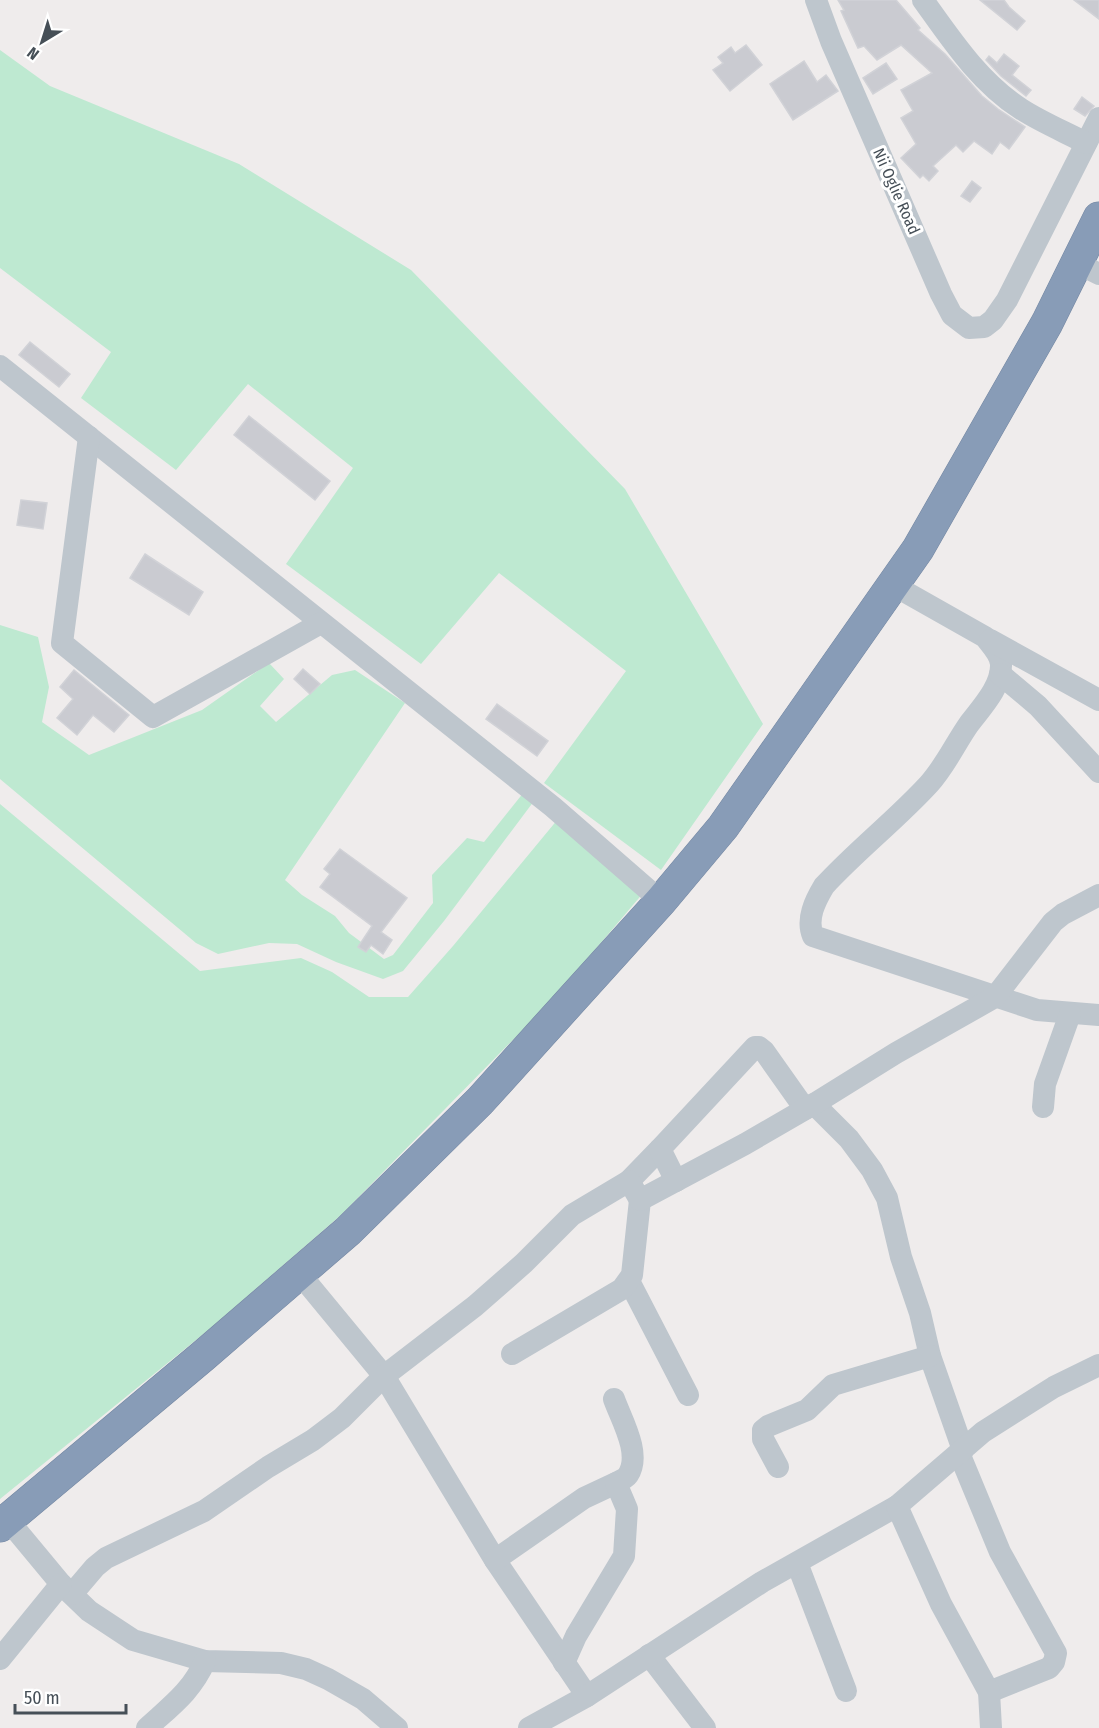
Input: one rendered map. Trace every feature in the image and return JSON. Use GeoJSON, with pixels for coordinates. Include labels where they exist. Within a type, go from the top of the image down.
{"type":"FeatureCollection","features":[{"type":"Feature","properties":{"kind":"highway"},"geometry":{"type":"LineString","coordinates":[[4,1522],[348,1231],[480,1101],[661,901],[723,827],[918,549],[1041,333],[1088,268],[1099,218]]}},
{"type":"Feature","properties":{"kind":"street","name":"Nii Oglie Road"},"geometry":{"type":"LineString","coordinates":[[816,0],[831,41],[941,294],[952,315],[969,328],[984,327],[993,320],[1007,300],[1099,118]]}},
{"type":"Feature","properties":{"kind":"street"},"geometry":{"type":"LineString","coordinates":[[923,0],[965,58],[993,86],[1020,108],[1086,143]]}},
{"type":"Feature","properties":{"kind":"street"},"geometry":{"type":"LineString","coordinates":[[0,366],[553,807],[661,901]]}},
{"type":"Feature","properties":{"kind":"street"},"geometry":{"type":"LineString","coordinates":[[89,437],[62,644],[153,717],[321,622]]}},
{"type":"Feature","properties":{"kind":"street"},"geometry":{"type":"LineString","coordinates":[[893,585],[1099,700]]}},
{"type":"Feature","properties":{"kind":"street"},"geometry":{"type":"LineString","coordinates":[[985,637],[1001,661],[1000,674],[992,692],[963,732],[947,763],[928,785],[824,886],[813,905],[811,931],[813,936],[1037,1010],[1099,1015]]}},
{"type":"Feature","properties":{"kind":"street"},"geometry":{"type":"LineString","coordinates":[[1000,674],[1038,706],[1099,771]]}},
{"type":"Feature","properties":{"kind":"street"},"geometry":{"type":"LineString","coordinates":[[0,1659],[66,1589],[106,1558],[204,1511],[268,1467],[313,1440],[342,1418],[384,1376],[475,1306],[524,1263],[572,1215],[635,1191],[676,1180],[810,1107],[896,1053],[995,997],[1053,922],[1063,914],[1096,902]]}},
{"type":"Feature","properties":{"kind":"street"},"geometry":{"type":"LineString","coordinates":[[1043,1107],[1047,1077],[1070,1014]]}},
{"type":"Feature","properties":{"kind":"street"},"geometry":{"type":"LineString","coordinates":[[512,1354],[622,1289],[629,1281],[632,1275],[635,1191],[660,1149],[756,1047],[759,1047],[810,1107],[849,1139],[872,1170],[887,1198],[901,1257],[961,1451],[1000,1552],[1056,1653],[1054,1662],[1049,1668],[989,1692]]}},
{"type":"Feature","properties":{"kind":"street"},"geometry":{"type":"LineString","coordinates":[[660,1149],[676,1180]]}},
{"type":"Feature","properties":{"kind":"street"},"geometry":{"type":"LineString","coordinates":[[299,1273],[384,1376],[495,1560],[587,1696]]}},
{"type":"Feature","properties":{"kind":"street"},"geometry":{"type":"LineString","coordinates":[[629,1281],[688,1395]]}},
{"type":"Feature","properties":{"kind":"street"},"geometry":{"type":"LineString","coordinates":[[778,1467],[764,1439],[763,1430],[768,1426],[807,1410],[833,1385],[930,1356]]}},
{"type":"Feature","properties":{"kind":"street"},"geometry":{"type":"LineString","coordinates":[[544,1724],[762,1582],[897,1506],[983,1432],[1054,1387],[1099,1365]]}},
{"type":"Feature","properties":{"kind":"street"},"geometry":{"type":"LineString","coordinates":[[495,1560],[584,1498],[628,1476],[633,1461],[632,1448],[614,1399]]}},
{"type":"Feature","properties":{"kind":"street"},"geometry":{"type":"LineString","coordinates":[[564,1663],[576,1636],[624,1556],[627,1509],[616,1483]]}},
{"type":"Feature","properties":{"kind":"street"},"geometry":{"type":"LineString","coordinates":[[897,1506],[941,1604],[989,1692],[991,1728]]}},
{"type":"Feature","properties":{"kind":"street"},"geometry":{"type":"LineString","coordinates":[[4,1522],[88,1611],[133,1640],[205,1661],[281,1663],[306,1669],[363,1699],[397,1728]]}},
{"type":"Feature","properties":{"kind":"street"},"geometry":{"type":"LineString","coordinates":[[797,1563],[846,1691]]}},
{"type":"Feature","properties":{"kind":"street"},"geometry":{"type":"LineString","coordinates":[[649,1655],[705,1728]]}},
{"type":"Feature","properties":{"kind":"street"},"geometry":{"type":"LineString","coordinates":[[147,1728],[186,1693],[205,1661]]}},
{"type":"Feature","properties":{"kind":"green space"},"geometry":{"type":"Polygon","coordinates":[[[0,50],[50,86],[239,164],[411,270],[625,489],[763,724],[661,870],[544,783],[626,671],[499,573],[421,664],[286,564],[353,468],[248,384],[176,470],[81,398],[111,352],[0,268],[0,50]]]}},
{"type":"Feature","properties":{"kind":"green space"},"geometry":{"type":"Polygon","coordinates":[[[0,625],[38,637],[49,687],[42,722],[89,755],[202,710],[269,663],[284,679],[260,706],[276,722],[332,675],[355,670],[405,703],[285,880],[302,895],[335,916],[349,933],[384,959],[393,955],[433,903],[432,875],[467,838],[484,842],[524,792],[534,801],[444,921],[403,971],[383,979],[336,962],[297,944],[269,943],[218,954],[196,943],[0,779],[0,625]]]}},
{"type":"Feature","properties":{"kind":"green space"},"geometry":{"type":"Polygon","coordinates":[[[0,804],[200,971],[301,958],[332,972],[369,997],[408,997],[558,819],[644,892],[555,997],[341,1215],[212,1327],[0,1499],[0,804]]]}},
{"type":"Feature","properties":{"kind":"building"},"geometry":{"type":"Polygon","coordinates":[[[838,0],[896,0],[920,28],[918,30],[945,54],[982,96],[1025,127],[1009,149],[1000,142],[992,154],[974,141],[963,152],[956,145],[933,166],[938,171],[929,181],[923,175],[920,178],[901,158],[916,144],[901,118],[913,111],[901,90],[932,73],[901,45],[877,60],[864,46],[858,48],[838,0]]]}},
{"type":"Feature","properties":{"kind":"building"},"geometry":{"type":"Polygon","coordinates":[[[980,0],[1004,0],[1025,21],[1017,30],[980,0]]]}},
{"type":"Feature","properties":{"kind":"building"},"geometry":{"type":"Polygon","coordinates":[[[1074,0],[1099,0],[1099,19],[1074,0]]]}},
{"type":"Feature","properties":{"kind":"building"},"geometry":{"type":"Polygon","coordinates":[[[746,45],[762,65],[730,91],[713,70],[723,63],[718,57],[731,47],[735,53],[746,45]]]}},
{"type":"Feature","properties":{"kind":"building"},"geometry":{"type":"Polygon","coordinates":[[[1004,54],[1019,66],[1012,75],[1031,90],[1026,96],[1001,76],[986,60],[989,56],[997,63],[1004,54]]]}},
{"type":"Feature","properties":{"kind":"building"},"geometry":{"type":"Polygon","coordinates":[[[804,61],[817,82],[826,75],[838,91],[793,120],[770,84],[804,61]]]}},
{"type":"Feature","properties":{"kind":"building"},"geometry":{"type":"Polygon","coordinates":[[[886,63],[897,79],[873,94],[863,78],[886,63]]]}},
{"type":"Feature","properties":{"kind":"building"},"geometry":{"type":"Polygon","coordinates":[[[1082,97],[1094,106],[1085,116],[1074,109],[1082,97]]]}},
{"type":"Feature","properties":{"kind":"building"},"geometry":{"type":"Polygon","coordinates":[[[972,181],[981,188],[970,202],[961,196],[972,181]]]}},
{"type":"Feature","properties":{"kind":"building"},"geometry":{"type":"Polygon","coordinates":[[[30,342],[70,374],[59,387],[19,355],[30,342]]]}},
{"type":"Feature","properties":{"kind":"building"},"geometry":{"type":"Polygon","coordinates":[[[249,416],[330,481],[315,500],[234,435],[249,416]]]}},
{"type":"Feature","properties":{"kind":"building"},"geometry":{"type":"Polygon","coordinates":[[[21,500],[47,503],[43,529],[17,525],[21,500]]]}},
{"type":"Feature","properties":{"kind":"building"},"geometry":{"type":"Polygon","coordinates":[[[145,554],[203,592],[189,615],[130,578],[145,554]]]}},
{"type":"Feature","properties":{"kind":"building"},"geometry":{"type":"Polygon","coordinates":[[[303,669],[320,684],[310,694],[294,679],[303,669]]]}},
{"type":"Feature","properties":{"kind":"building"},"geometry":{"type":"Polygon","coordinates":[[[74,670],[129,715],[114,732],[93,715],[77,735],[57,718],[73,699],[60,687],[74,670]]]}},
{"type":"Feature","properties":{"kind":"building"},"geometry":{"type":"Polygon","coordinates":[[[497,704],[548,741],[537,756],[486,719],[497,704]]]}},
{"type":"Feature","properties":{"kind":"building"},"geometry":{"type":"Polygon","coordinates":[[[340,849],[407,898],[381,932],[392,940],[383,954],[371,945],[366,952],[358,947],[372,926],[320,887],[330,874],[324,869],[340,849]]]}}]}
